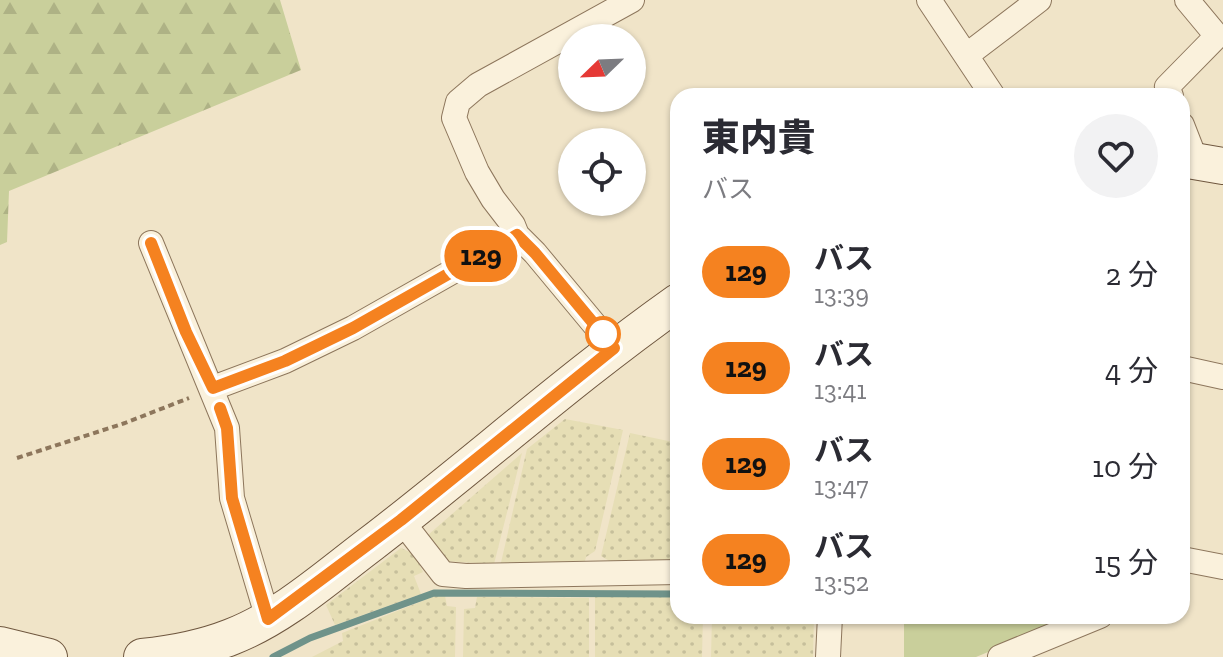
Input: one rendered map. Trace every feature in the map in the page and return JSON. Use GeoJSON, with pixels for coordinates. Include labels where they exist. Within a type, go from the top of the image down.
{"type":"FeatureCollection","features":[{"type":"Feature","properties":{"kind":"street"},"geometry":{"type":"LineString","coordinates":[[614,348],[517,235],[462,142],[454,118],[458,102],[478,85],[632,0]]}},
{"type":"Feature","properties":{"kind":"street"},"geometry":{"type":"LineString","coordinates":[[929,0],[988,88]]}},
{"type":"Feature","properties":{"kind":"street"},"geometry":{"type":"LineString","coordinates":[[967,55],[1039,0]]}},
{"type":"Feature","properties":{"kind":"street"},"geometry":{"type":"LineString","coordinates":[[1167,88],[1217,36],[1187,0]]}},
{"type":"Feature","properties":{"kind":"street"},"geometry":{"type":"LineString","coordinates":[[1190,141],[1200,162]]}},
{"type":"Feature","properties":{"kind":"street"},"geometry":{"type":"LineString","coordinates":[[213,388],[285,361],[353,328],[517,235]]}},
{"type":"Feature","properties":{"kind":"street"},"geometry":{"type":"LineString","coordinates":[[151,243],[227,428],[232,498],[268,619]]}},
{"type":"Feature","properties":{"kind":"street"},"geometry":{"type":"LineString","coordinates":[[142,657],[192,649],[232,637],[268,619],[401,520],[614,348],[670,309]]}},
{"type":"Feature","properties":{"kind":"street"},"geometry":{"type":"LineString","coordinates":[[1190,370],[1223,377]]}},
{"type":"Feature","properties":{"kind":"street"},"geometry":{"type":"LineString","coordinates":[[401,520],[443,574],[670,572]]}},
{"type":"Feature","properties":{"kind":"street"},"geometry":{"type":"LineString","coordinates":[[1190,564],[1223,567]]}},
{"type":"Feature","properties":{"kind":"street"},"geometry":{"type":"LineString","coordinates":[[828,657],[830,624]]}},
{"type":"Feature","properties":{"kind":"street"},"geometry":{"type":"LineString","coordinates":[[1000,657],[1080,624]]}},
{"type":"Feature","properties":{"kind":"street"},"geometry":{"type":"LineString","coordinates":[[0,645],[49,657]]}},
{"type":"Feature","properties":{"kind":"path"},"geometry":{"type":"LineString","coordinates":[[17,458],[125,423],[213,388]]}},
{"type":"Feature","properties":{"kind":"shaded area"},"geometry":{"type":"Polygon","coordinates":[[[565,419],[623,430],[595,551],[586,557],[584,565],[500,567],[527,449],[565,419]]]}},
{"type":"Feature","properties":{"kind":"shaded area"},"geometry":{"type":"Polygon","coordinates":[[[630,433],[670,441],[670,567],[611,562],[601,556],[630,433]]]}},
{"type":"Feature","properties":{"kind":"shaded area"},"geometry":{"type":"Polygon","coordinates":[[[522,453],[494,564],[443,561],[428,535],[522,453]]]}},
{"type":"Feature","properties":{"kind":"shaded area"},"geometry":{"type":"Polygon","coordinates":[[[401,548],[414,554],[423,572],[414,576],[421,594],[335,625],[326,605],[401,548]]]}},
{"type":"Feature","properties":{"kind":"shaded area"},"geometry":{"type":"Polygon","coordinates":[[[435,596],[445,596],[447,606],[456,607],[455,657],[312,657],[343,641],[342,633],[435,596]]]}},
{"type":"Feature","properties":{"kind":"shaded area"},"geometry":{"type":"Polygon","coordinates":[[[670,596],[670,624],[703,624],[702,657],[595,657],[595,597],[670,596]]]}},
{"type":"Feature","properties":{"kind":"shaded area"},"geometry":{"type":"Polygon","coordinates":[[[477,597],[589,598],[589,657],[463,657],[464,609],[475,608],[477,597]]]}},
{"type":"Feature","properties":{"kind":"shaded area"},"geometry":{"type":"Polygon","coordinates":[[[712,624],[814,624],[813,657],[711,657],[712,624]]]}},
{"type":"Feature","properties":{"kind":"green space"},"geometry":{"type":"Polygon","coordinates":[[[0,0],[280,0],[301,70],[9,191],[7,242],[0,245],[0,0]]]}},
{"type":"Feature","properties":{"kind":"green space"},"geometry":{"type":"Polygon","coordinates":[[[904,624],[1056,624],[976,657],[904,657],[904,624]]]}},
{"type":"Feature","properties":{"kind":"waterway"},"geometry":{"type":"LineString","coordinates":[[273,657],[310,638],[434,593],[670,594]]}},
{"type":"Feature","properties":{"kind":"bus line","name":"129"},"geometry":{"type":"LineString","coordinates":[[151,243],[186,332],[213,388],[285,361],[353,328],[517,235],[614,348],[401,520],[268,619],[232,498],[227,428],[220,408]]}}]}
